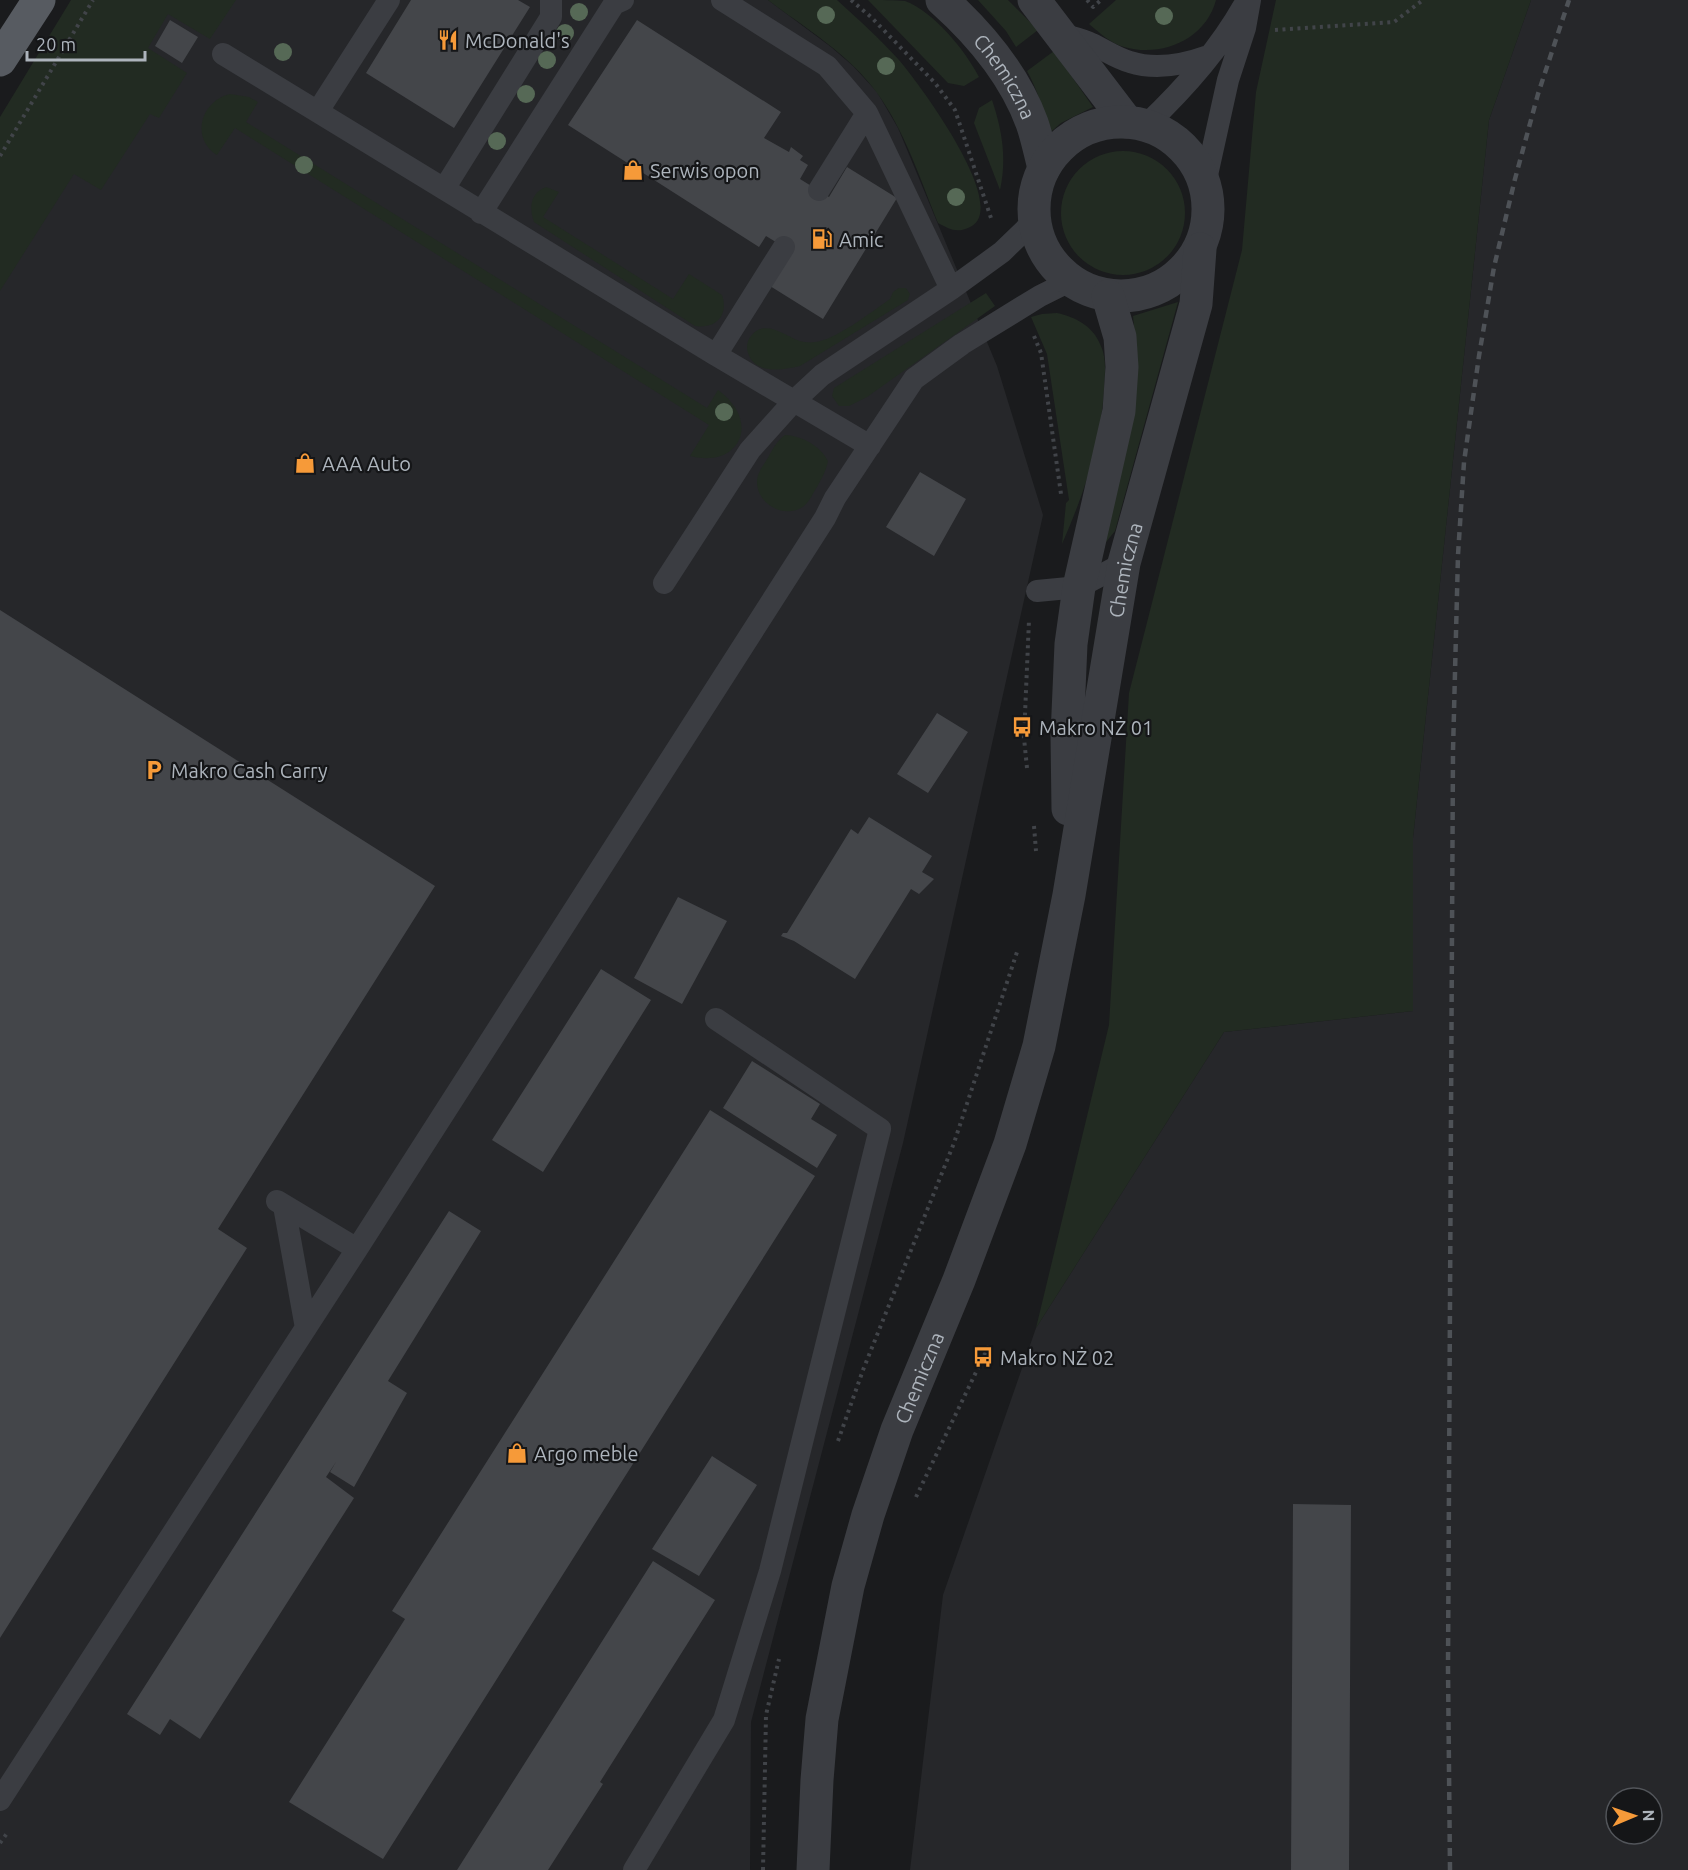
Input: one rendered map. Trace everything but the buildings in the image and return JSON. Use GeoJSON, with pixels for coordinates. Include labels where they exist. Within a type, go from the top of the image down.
{"type":"FeatureCollection","features":[{"type":"Feature","properties":{"kind":"main road"},"geometry":{"type":"LineString","coordinates":[[0,60],[39,0]]}},
{"type":"Feature","properties":{"kind":"street","name":"Chemiczna"},"geometry":{"type":"LineString","coordinates":[[942,0],[972,27],[1006,72],[1032,122],[1044,168]]}},
{"type":"Feature","properties":{"kind":"street"},"geometry":{"type":"LineString","coordinates":[[1034,0],[1060,34],[1137,123]]}},
{"type":"Feature","properties":{"kind":"street"},"geometry":{"type":"LineString","coordinates":[[1107,122],[1137,123],[1173,138],[1192,158],[1205,184],[1209,206],[1207,228],[1200,249],[1187,267],[1171,282],[1152,292],[1130,297],[1108,296],[1089,291],[1071,281],[1053,265],[1041,244],[1034,221],[1035,194],[1044,168],[1055,151],[1070,138],[1088,128],[1107,122]]}},
{"type":"Feature","properties":{"kind":"street","name":"Chemiczna"},"geometry":{"type":"LineString","coordinates":[[813,1870],[822,1719],[848,1586],[868,1515],[897,1430],[959,1280],[1010,1144],[1039,1046],[1070,895],[1124,563],[1196,304],[1200,249]]}},
{"type":"Feature","properties":{"kind":"street","name":"Chemiczna"},"geometry":{"type":"LineString","coordinates":[[1070,895],[1067,736],[1071,644],[1078,587],[1119,411],[1122,367],[1120,337],[1108,296]]}},
{"type":"Feature","properties":{"kind":"lane"},"geometry":{"type":"LineString","coordinates":[[318,111],[389,0]]}},
{"type":"Feature","properties":{"kind":"lane"},"geometry":{"type":"LineString","coordinates":[[444,189],[550,17],[551,0]]}},
{"type":"Feature","properties":{"kind":"lane"},"geometry":{"type":"LineString","coordinates":[[481,213],[614,4],[623,0]]}},
{"type":"Feature","properties":{"kind":"lane"},"geometry":{"type":"LineString","coordinates":[[722,0],[827,66],[867,113],[951,289]]}},
{"type":"Feature","properties":{"kind":"lane"},"geometry":{"type":"LineString","coordinates":[[1137,123],[1182,91],[1231,27],[1248,0]]}},
{"type":"Feature","properties":{"kind":"lane"},"geometry":{"type":"LineString","coordinates":[[1205,184],[1228,80],[1245,28],[1248,0]]}},
{"type":"Feature","properties":{"kind":"lane"},"geometry":{"type":"LineString","coordinates":[[1060,34],[1091,43],[1132,63],[1149,66],[1185,64],[1208,57]]}},
{"type":"Feature","properties":{"kind":"lane"},"geometry":{"type":"LineString","coordinates":[[223,54],[481,213],[870,446]]}},
{"type":"Feature","properties":{"kind":"lane"},"geometry":{"type":"LineString","coordinates":[[819,190],[867,113]]}},
{"type":"Feature","properties":{"kind":"lane"},"geometry":{"type":"LineString","coordinates":[[664,583],[750,450],[794,401],[822,375],[1002,252],[1034,221]]}},
{"type":"Feature","properties":{"kind":"lane"},"geometry":{"type":"LineString","coordinates":[[716,355],[784,247]]}},
{"type":"Feature","properties":{"kind":"lane"},"geometry":{"type":"LineString","coordinates":[[0,1800],[580,903],[870,446],[915,380],[962,344],[1040,296],[1071,281]]}},
{"type":"Feature","properties":{"kind":"lane"},"geometry":{"type":"LineString","coordinates":[[1037,591],[1078,587],[1124,563]]}},
{"type":"Feature","properties":{"kind":"lane"},"geometry":{"type":"LineString","coordinates":[[634,1870],[724,1720],[770,1571],[880,1129],[717,1019]]}},
{"type":"Feature","properties":{"kind":"lane"},"geometry":{"type":"LineString","coordinates":[[306,1328],[279,1202],[357,1249]]}},
{"type":"Feature","properties":{"kind":"path"},"geometry":{"type":"LineString","coordinates":[[0,156],[93,0]]}},
{"type":"Feature","properties":{"kind":"path"},"geometry":{"type":"LineString","coordinates":[[851,0],[871,17],[927,75],[955,110],[994,227]]}},
{"type":"Feature","properties":{"kind":"path"},"geometry":{"type":"LineString","coordinates":[[1087,0],[1093,7],[1101,0]]}},
{"type":"Feature","properties":{"kind":"path"},"geometry":{"type":"LineString","coordinates":[[1271,30],[1394,22],[1423,0]]}},
{"type":"Feature","properties":{"kind":"path"},"geometry":{"type":"LineString","coordinates":[[1033,335],[1041,353],[1062,505]]}},
{"type":"Feature","properties":{"kind":"path"},"geometry":{"type":"LineString","coordinates":[[1028,772],[1024,738],[1029,617],[1037,591]]}},
{"type":"Feature","properties":{"kind":"path"},"geometry":{"type":"LineString","coordinates":[[1033,817],[1036,862]]}},
{"type":"Feature","properties":{"kind":"path"},"geometry":{"type":"LineString","coordinates":[[836,1446],[867,1360],[954,1143],[1021,939]]}},
{"type":"Feature","properties":{"kind":"path"},"geometry":{"type":"LineString","coordinates":[[763,1870],[766,1715],[779,1658]]}},
{"type":"Feature","properties":{"kind":"shaded area"},"geometry":{"type":"Polygon","coordinates":[[[71,0],[236,0],[210,39],[168,14],[148,48],[187,73],[159,118],[150,114],[101,190],[74,174],[0,291],[0,117],[71,0]]]}},
{"type":"Feature","properties":{"kind":"shaded area"},"geometry":{"type":"Polygon","coordinates":[[[142,0],[768,0],[831,47],[853,66],[877,92],[898,128],[997,366],[1043,515],[903,1143],[751,1722],[750,1870],[0,1870],[0,259],[142,0]]]}},
{"type":"Feature","properties":{"kind":"shaded area"},"geometry":{"type":"Polygon","coordinates":[[[768,0],[837,0],[899,60],[941,118],[972,173],[980,198],[979,217],[968,228],[953,230],[938,223],[896,123],[866,79],[826,42],[768,0]]]}},
{"type":"Feature","properties":{"kind":"shaded area"},"geometry":{"type":"Polygon","coordinates":[[[868,0],[905,1],[916,6],[948,33],[966,55],[979,77],[964,86],[948,83],[868,0]]]}},
{"type":"Feature","properties":{"kind":"shaded area"},"geometry":{"type":"Polygon","coordinates":[[[978,0],[1008,0],[1038,30],[1016,47],[1006,31],[978,0]]]}},
{"type":"Feature","properties":{"kind":"shaded area"},"geometry":{"type":"Polygon","coordinates":[[[1116,0],[1216,0],[1211,14],[1193,35],[1167,47],[1138,50],[1119,45],[1089,24],[1116,0]]]}},
{"type":"Feature","properties":{"kind":"shaded area"},"geometry":{"type":"Polygon","coordinates":[[[1276,0],[1531,0],[1489,120],[1413,838],[1413,1011],[1224,1032],[1036,1328],[1109,1025],[1129,693],[1242,250],[1256,92],[1276,0]]]}},
{"type":"Feature","properties":{"kind":"shaded area"},"geometry":{"type":"Polygon","coordinates":[[[1531,0],[1688,0],[1688,1870],[910,1870],[943,1595],[1036,1328],[1224,1032],[1413,1011],[1413,838],[1489,120],[1531,0]]]}},
{"type":"Feature","properties":{"kind":"shaded area"},"geometry":{"type":"Polygon","coordinates":[[[1054,51],[1093,107],[1061,123],[1046,136],[1040,102],[1027,71],[1054,51]]]}},
{"type":"Feature","properties":{"kind":"shaded area"},"geometry":{"type":"Polygon","coordinates":[[[230,94],[249,97],[258,102],[246,122],[707,408],[718,390],[732,403],[739,416],[742,429],[739,440],[732,450],[721,456],[707,458],[690,456],[709,425],[235,128],[217,155],[204,139],[202,121],[212,104],[230,94]]]}},
{"type":"Feature","properties":{"kind":"shaded area"},"geometry":{"type":"Polygon","coordinates":[[[992,100],[1002,144],[1003,167],[1000,190],[974,123],[979,108],[992,100]]]}},
{"type":"Feature","properties":{"kind":"shaded area"},"geometry":{"type":"Polygon","coordinates":[[[1123,151],[1147,156],[1167,169],[1180,189],[1185,213],[1180,237],[1167,257],[1147,270],[1123,275],[1099,270],[1079,257],[1066,237],[1061,213],[1066,189],[1079,169],[1099,156],[1123,151]]]}},
{"type":"Feature","properties":{"kind":"shaded area"},"geometry":{"type":"Polygon","coordinates":[[[546,187],[559,192],[543,217],[673,299],[689,274],[722,295],[724,309],[719,319],[709,325],[695,326],[534,222],[532,202],[537,193],[546,187]]]}},
{"type":"Feature","properties":{"kind":"shaded area"},"geometry":{"type":"Polygon","coordinates":[[[899,288],[906,288],[910,294],[908,300],[800,366],[786,369],[763,368],[752,360],[748,353],[747,344],[750,338],[756,331],[762,329],[774,329],[806,342],[832,337],[890,299],[893,292],[899,288]]]}},
{"type":"Feature","properties":{"kind":"shaded area"},"geometry":{"type":"Polygon","coordinates":[[[986,293],[995,306],[867,397],[849,406],[839,406],[832,396],[834,388],[986,293]]]}},
{"type":"Feature","properties":{"kind":"shaded area"},"geometry":{"type":"Polygon","coordinates":[[[1178,302],[1115,531],[1102,547],[1136,346],[1133,316],[1178,302]]]}},
{"type":"Feature","properties":{"kind":"shaded area"},"geometry":{"type":"Polygon","coordinates":[[[1057,313],[1077,320],[1093,332],[1102,349],[1105,366],[1102,409],[1095,449],[1084,487],[1062,544],[1066,503],[1069,500],[1047,354],[1031,317],[1057,313]]]}},
{"type":"Feature","properties":{"kind":"shaded area"},"geometry":{"type":"Polygon","coordinates":[[[785,435],[798,437],[810,443],[828,461],[808,502],[797,510],[789,511],[773,508],[767,503],[758,490],[757,482],[761,468],[785,435]]]}},
{"type":"Feature","properties":{"kind":"railway"},"geometry":{"type":"LineString","coordinates":[[1450,1870],[1448,1668],[1453,751],[1458,555],[1464,462],[1494,267],[1538,94],[1569,0]]}},
{"type":"Feature","properties":{"kind":"place","name":"McDonald's"},"geometry":{"type":"Point","coordinates":[448,40]}},
{"type":"Feature","properties":{"kind":"place","name":"Serwis opon"},"geometry":{"type":"Point","coordinates":[633,170]}},
{"type":"Feature","properties":{"kind":"place","name":"Amic"},"geometry":{"type":"Point","coordinates":[822,239]}},
{"type":"Feature","properties":{"kind":"place","name":"AAA Auto"},"geometry":{"type":"Point","coordinates":[305,463]}},
{"type":"Feature","properties":{"kind":"place","name":"Makro NŻ 01"},"geometry":{"type":"Point","coordinates":[1022,727]}},
{"type":"Feature","properties":{"kind":"place","name":"Makro Cash Carry"},"geometry":{"type":"Point","coordinates":[154,770]}},
{"type":"Feature","properties":{"kind":"place","name":"Makro NŻ 02"},"geometry":{"type":"Point","coordinates":[983,1357]}},
{"type":"Feature","properties":{"kind":"place","name":"Argo meble"},"geometry":{"type":"Point","coordinates":[517,1453]}}]}
